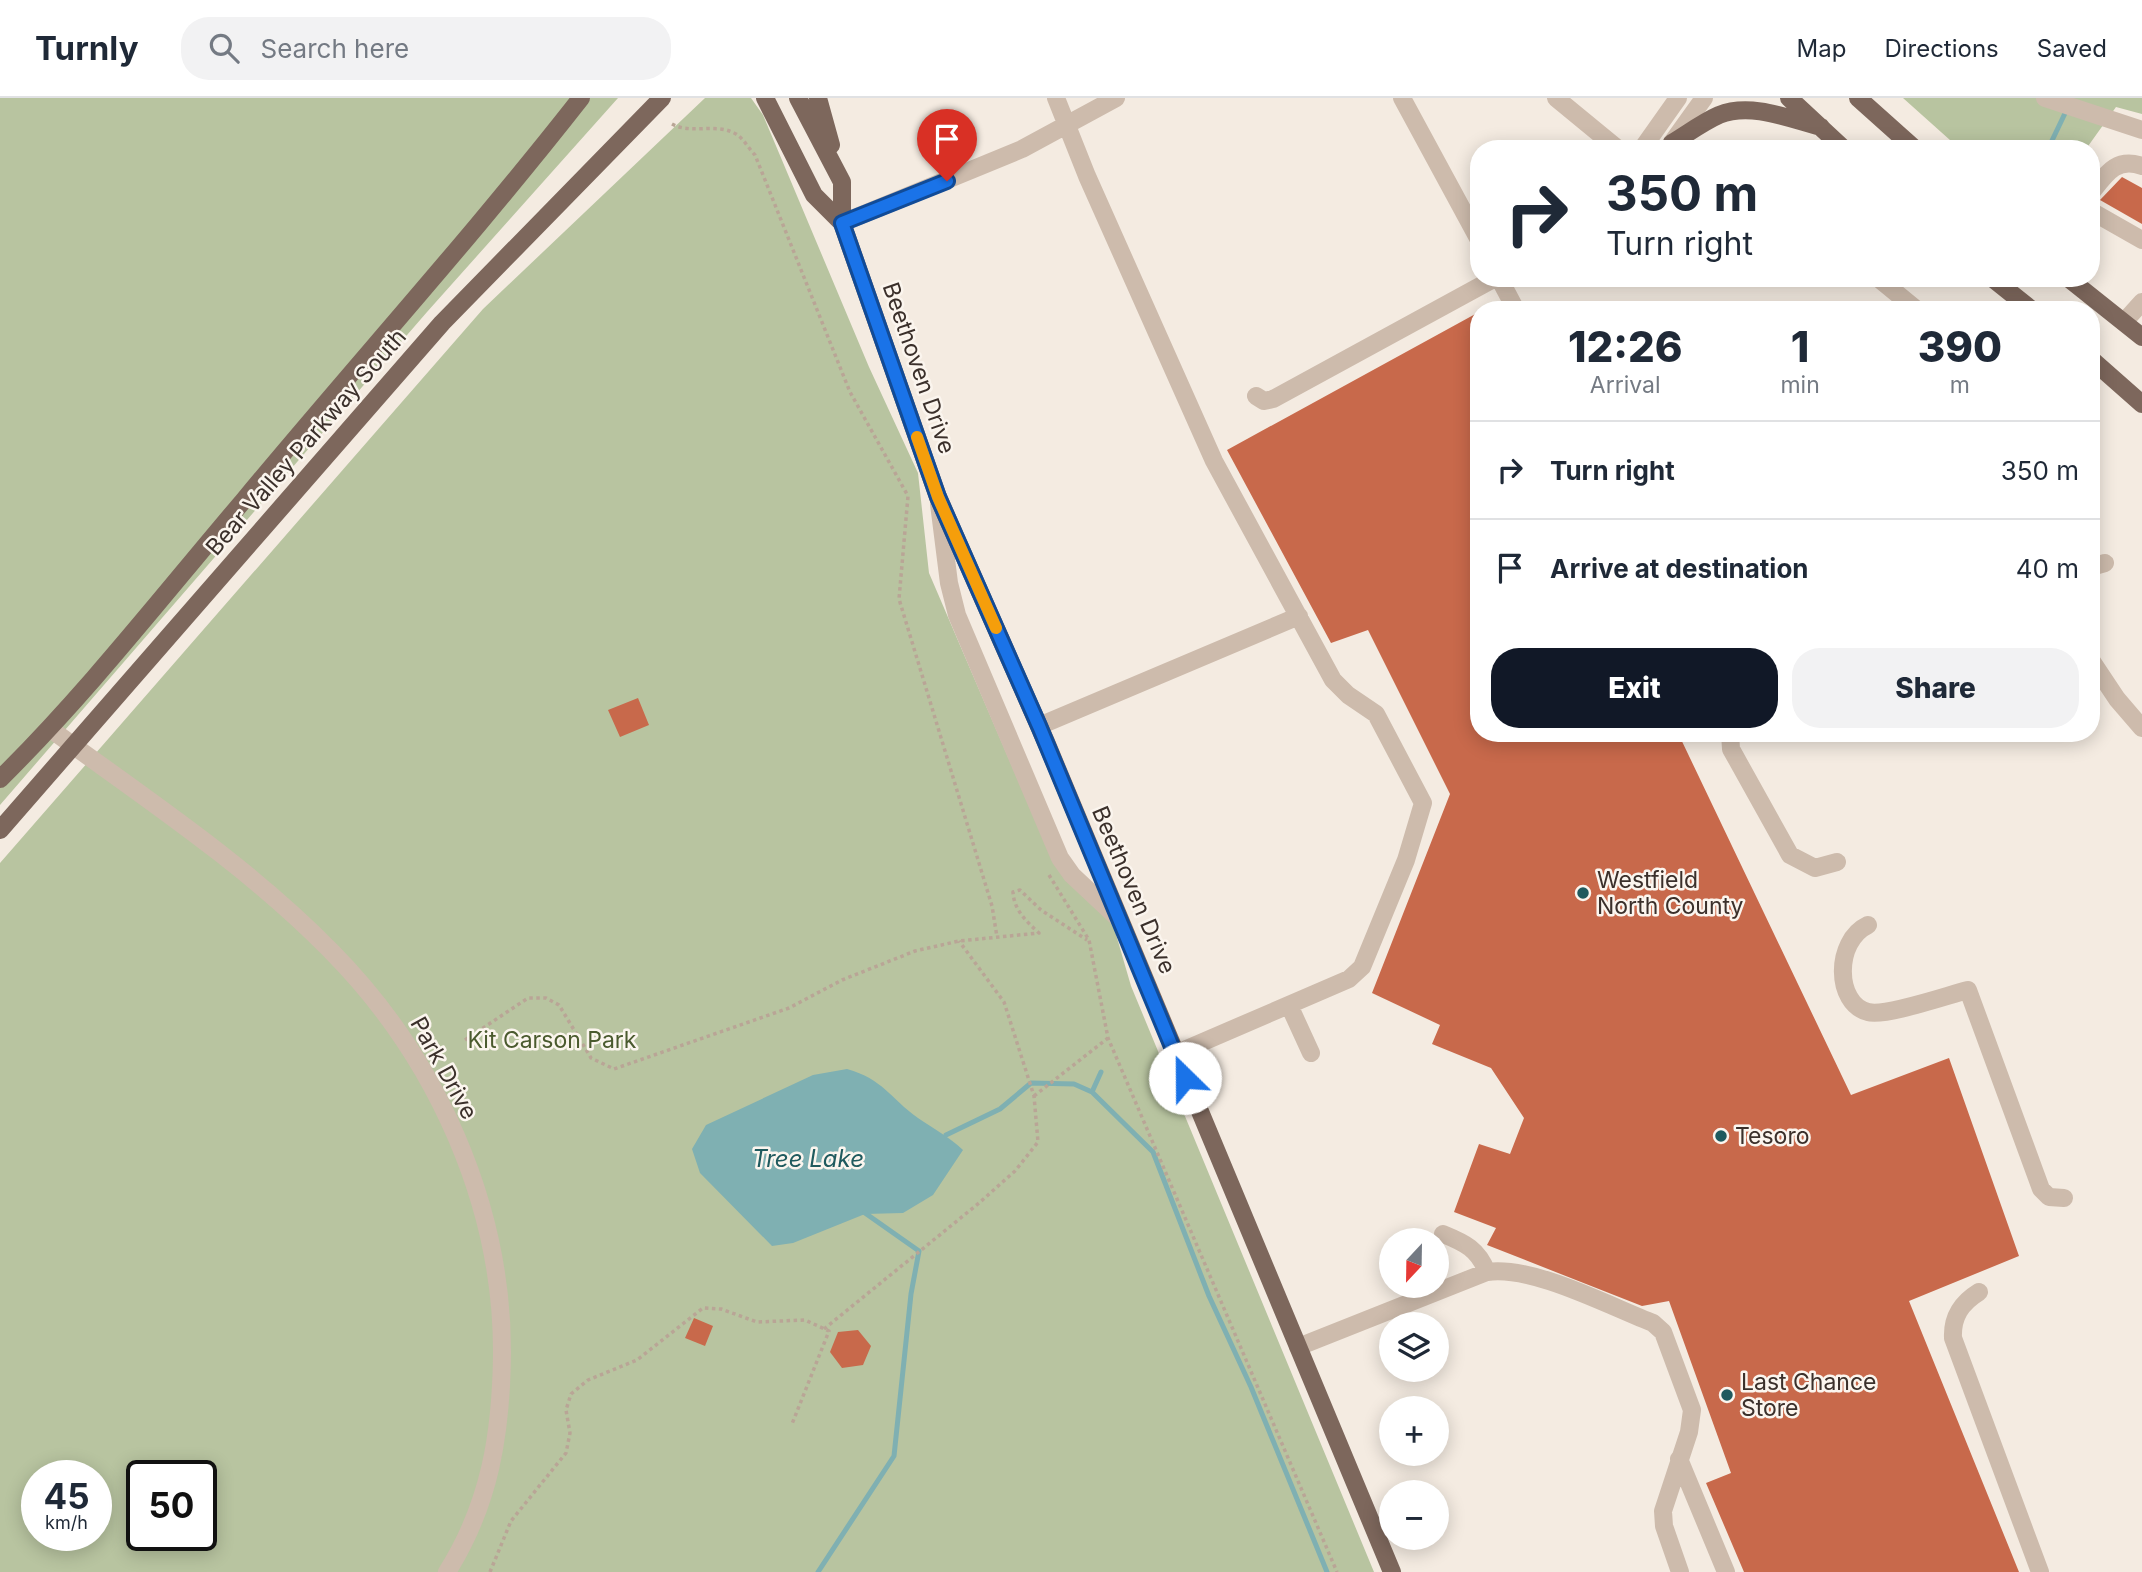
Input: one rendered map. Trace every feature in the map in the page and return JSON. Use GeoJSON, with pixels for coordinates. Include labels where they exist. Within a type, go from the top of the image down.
{"type":"FeatureCollection","features":[{"type":"Feature","properties":{"kind":"main road","name":"Bear Valley Parkway South"},"geometry":{"type":"LineString","coordinates":[[0,779],[167,595],[251,491],[465,244],[580,98]]}},
{"type":"Feature","properties":{"kind":"main road","name":"Bear Valley Parkway South"},"geometry":{"type":"LineString","coordinates":[[0,830],[442,323],[662,98]]}},
{"type":"Feature","properties":{"kind":"main road","name":"Beethoven Drive"},"geometry":{"type":"LineString","coordinates":[[765,98],[814,194],[842,223]]}},
{"type":"Feature","properties":{"kind":"main road","name":"Beethoven Drive"},"geometry":{"type":"LineString","coordinates":[[798,98],[842,182],[842,223],[938,497],[1039,726],[1392,1572]]}},
{"type":"Feature","properties":{"kind":"main road"},"geometry":{"type":"LineString","coordinates":[[818,98],[842,182]]}},
{"type":"Feature","properties":{"kind":"main road"},"geometry":{"type":"LineString","coordinates":[[1789,98],[1835,140]]}},
{"type":"Feature","properties":{"kind":"main road"},"geometry":{"type":"LineString","coordinates":[[1858,98],[1905,140]]}},
{"type":"Feature","properties":{"kind":"main road"},"geometry":{"type":"LineString","coordinates":[[1679,140],[1718,115],[1733,111],[1767,113],[1821,127]]}},
{"type":"Feature","properties":{"kind":"main road"},"geometry":{"type":"LineString","coordinates":[[2003,287],[2021,301]]}},
{"type":"Feature","properties":{"kind":"main road"},"geometry":{"type":"LineString","coordinates":[[2079,287],[2097,301]]}},
{"type":"Feature","properties":{"kind":"main road"},"geometry":{"type":"LineString","coordinates":[[2100,303],[2142,337]]}},
{"type":"Feature","properties":{"kind":"main road"},"geometry":{"type":"LineString","coordinates":[[2100,367],[2142,404]]}},
{"type":"Feature","properties":{"kind":"street"},"geometry":{"type":"LineString","coordinates":[[1056,98],[1214,461],[1334,680],[1348,695],[1376,714],[1423,803],[1421,818],[1362,967],[1349,979],[1175,1054]]}},
{"type":"Feature","properties":{"kind":"street"},"geometry":{"type":"LineString","coordinates":[[842,223],[992,163],[1116,98]]}},
{"type":"Feature","properties":{"kind":"street"},"geometry":{"type":"LineString","coordinates":[[1402,98],[1470,223]]}},
{"type":"Feature","properties":{"kind":"street"},"geometry":{"type":"LineString","coordinates":[[1556,98],[1607,140]]}},
{"type":"Feature","properties":{"kind":"street"},"geometry":{"type":"LineString","coordinates":[[1648,140],[1678,98]]}},
{"type":"Feature","properties":{"kind":"street"},"geometry":{"type":"LineString","coordinates":[[1674,140],[1704,98]]}},
{"type":"Feature","properties":{"kind":"street"},"geometry":{"type":"LineString","coordinates":[[2045,98],[2142,130]]}},
{"type":"Feature","properties":{"kind":"street"},"geometry":{"type":"LineString","coordinates":[[2100,182],[2111,169],[2122,163],[2142,166]]}},
{"type":"Feature","properties":{"kind":"street"},"geometry":{"type":"LineString","coordinates":[[2100,216],[2142,240]]}},
{"type":"Feature","properties":{"kind":"street"},"geometry":{"type":"LineString","coordinates":[[1256,396],[1264,401],[1273,399],[1480,287]]}},
{"type":"Feature","properties":{"kind":"street"},"geometry":{"type":"LineString","coordinates":[[1889,287],[1906,301]]}},
{"type":"Feature","properties":{"kind":"street"},"geometry":{"type":"LineString","coordinates":[[2124,322],[2142,302]]}},
{"type":"Feature","properties":{"kind":"street"},"geometry":{"type":"LineString","coordinates":[[938,497],[949,583],[957,615],[1060,858],[1072,875],[1120,920]]}},
{"type":"Feature","properties":{"kind":"street"},"geometry":{"type":"LineString","coordinates":[[1039,726],[1299,617]]}},
{"type":"Feature","properties":{"kind":"street"},"geometry":{"type":"LineString","coordinates":[[2100,671],[2139,717]]}},
{"type":"Feature","properties":{"kind":"street","name":"Park Drive"},"geometry":{"type":"LineString","coordinates":[[49,728],[289,910],[333,953],[392,1024],[439,1100],[481,1198],[500,1293],[502,1328],[498,1439],[474,1518],[447,1572]]}},
{"type":"Feature","properties":{"kind":"street"},"geometry":{"type":"LineString","coordinates":[[1731,742],[1731,748],[1790,855],[1815,868],[1837,862]]}},
{"type":"Feature","properties":{"kind":"street"},"geometry":{"type":"LineString","coordinates":[[1868,925],[1855,932],[1845,947],[1844,969],[1850,999],[1857,1007],[1874,1013],[1968,990],[2041,1189],[2049,1197],[2064,1198]]}},
{"type":"Feature","properties":{"kind":"street"},"geometry":{"type":"LineString","coordinates":[[1289,1005],[1311,1054]]}},
{"type":"Feature","properties":{"kind":"street"},"geometry":{"type":"LineString","coordinates":[[1449,1237],[1472,1247],[1481,1255],[1487,1272]]}},
{"type":"Feature","properties":{"kind":"street"},"geometry":{"type":"LineString","coordinates":[[1298,1347],[1487,1272],[1524,1273],[1658,1327],[1692,1410],[1692,1420],[1663,1511],[1664,1526],[1680,1572]]}},
{"type":"Feature","properties":{"kind":"street"},"geometry":{"type":"LineString","coordinates":[[1979,1292],[1960,1308],[1954,1322],[1954,1338],[2040,1572]]}},
{"type":"Feature","properties":{"kind":"street"},"geometry":{"type":"LineString","coordinates":[[1679,1459],[1726,1572]]}},
{"type":"Feature","properties":{"kind":"path"},"geometry":{"type":"LineString","coordinates":[[672,124],[684,131],[718,128],[738,134],[755,155],[850,392],[908,496],[900,599],[992,906],[998,937]]}},
{"type":"Feature","properties":{"kind":"path"},"geometry":{"type":"LineString","coordinates":[[465,1040],[528,998],[546,998],[559,1005],[591,1058],[614,1069],[789,1008],[880,963],[915,951],[958,941],[1039,933],[1022,918],[1013,899],[1013,892],[1020,890],[1041,911],[1076,935],[1089,940],[1109,1039],[1337,1572]]}},
{"type":"Feature","properties":{"kind":"path"},"geometry":{"type":"LineString","coordinates":[[824,1328],[1015,1171],[1038,1142],[1034,1096],[1004,1002],[958,941]]}},
{"type":"Feature","properties":{"kind":"path"},"geometry":{"type":"LineString","coordinates":[[1034,1096],[1109,1039]]}},
{"type":"Feature","properties":{"kind":"path"},"geometry":{"type":"LineString","coordinates":[[490,1572],[511,1521],[566,1452],[570,1433],[566,1410],[571,1394],[588,1380],[638,1360],[703,1308],[721,1309],[757,1322],[805,1321],[830,1331],[792,1423]]}},
{"type":"Feature","properties":{"kind":"green space"},"geometry":{"type":"Polygon","coordinates":[[[0,98],[618,98],[427,312],[0,805],[0,98]]]}},
{"type":"Feature","properties":{"kind":"green space","name":"Kit Carson Park"},"geometry":{"type":"Polygon","coordinates":[[[705,98],[751,98],[763,115],[869,367],[918,473],[929,573],[1051,857],[1113,924],[1131,986],[1374,1572],[0,1572],[0,863],[483,309],[705,98]]]}},
{"type":"Feature","properties":{"kind":"green space"},"geometry":{"type":"Polygon","coordinates":[[[1903,98],[2142,98],[2142,114],[2116,107],[2092,140],[1950,140],[1903,98]]]}},
{"type":"Feature","properties":{"kind":"water","name":"Tree Lake"},"geometry":{"type":"Polygon","coordinates":[[[847,1069],[878,1084],[908,1111],[963,1150],[933,1195],[903,1213],[865,1214],[793,1243],[772,1246],[700,1173],[692,1149],[706,1125],[813,1075],[847,1069]]]}},
{"type":"Feature","properties":{"kind":"building"},"geometry":{"type":"Polygon","coordinates":[[[2122,177],[2142,188],[2142,224],[2100,200],[2122,177]]]}},
{"type":"Feature","properties":{"kind":"building","name":"Westfield North County"},"geometry":{"type":"Polygon","coordinates":[[[1470,317],[1470,742],[1682,742],[1851,1095],[1949,1058],[2019,1256],[1909,1301],[2019,1572],[1744,1572],[1706,1483],[1731,1473],[1669,1301],[1642,1306],[1487,1245],[1496,1228],[1454,1212],[1479,1144],[1510,1154],[1524,1118],[1491,1068],[1432,1044],[1440,1025],[1372,993],[1450,794],[1368,630],[1331,643],[1227,450],[1470,317]]]}},
{"type":"Feature","properties":{"kind":"building"},"geometry":{"type":"Polygon","coordinates":[[[638,698],[649,725],[620,737],[608,710],[638,698]]]}},
{"type":"Feature","properties":{"kind":"building"},"geometry":{"type":"Polygon","coordinates":[[[694,1318],[713,1326],[705,1346],[685,1338],[694,1318]]]}},
{"type":"Feature","properties":{"kind":"building"},"geometry":{"type":"Polygon","coordinates":[[[858,1330],[871,1346],[863,1365],[842,1368],[830,1352],[838,1332],[858,1330]]]}},
{"type":"Feature","properties":{"kind":"waterway"},"geometry":{"type":"LineString","coordinates":[[2052,140],[2068,107]]}},
{"type":"Feature","properties":{"kind":"waterway"},"geometry":{"type":"LineString","coordinates":[[1092,1092],[1101,1072]]}},
{"type":"Feature","properties":{"kind":"waterway"},"geometry":{"type":"LineString","coordinates":[[946,1135],[1000,1109],[1031,1083],[1074,1084],[1092,1092],[1153,1152],[1209,1296],[1251,1387],[1327,1572]]}},
{"type":"Feature","properties":{"kind":"waterway"},"geometry":{"type":"LineString","coordinates":[[818,1572],[894,1456],[911,1294],[919,1251],[865,1213]]}},
{"type":"Feature","properties":{"kind":"slow traffic"},"geometry":{"type":"LineString","coordinates":[[917,437],[938,497],[996,628]]}},
{"type":"Feature","properties":{"kind":"place","name":"Westfield North County"},"geometry":{"type":"Point","coordinates":[1583,893]}},
{"type":"Feature","properties":{"kind":"place","name":"Tesoro"},"geometry":{"type":"Point","coordinates":[1721,1136]}},
{"type":"Feature","properties":{"kind":"place","name":"Last Chance Store"},"geometry":{"type":"Point","coordinates":[1727,1395]}},
{"type":"Feature","properties":{"kind":"route"},"geometry":{"type":"LineString","coordinates":[[947,181],[842,223],[938,497],[1039,726],[1185,1078]]}}]}
